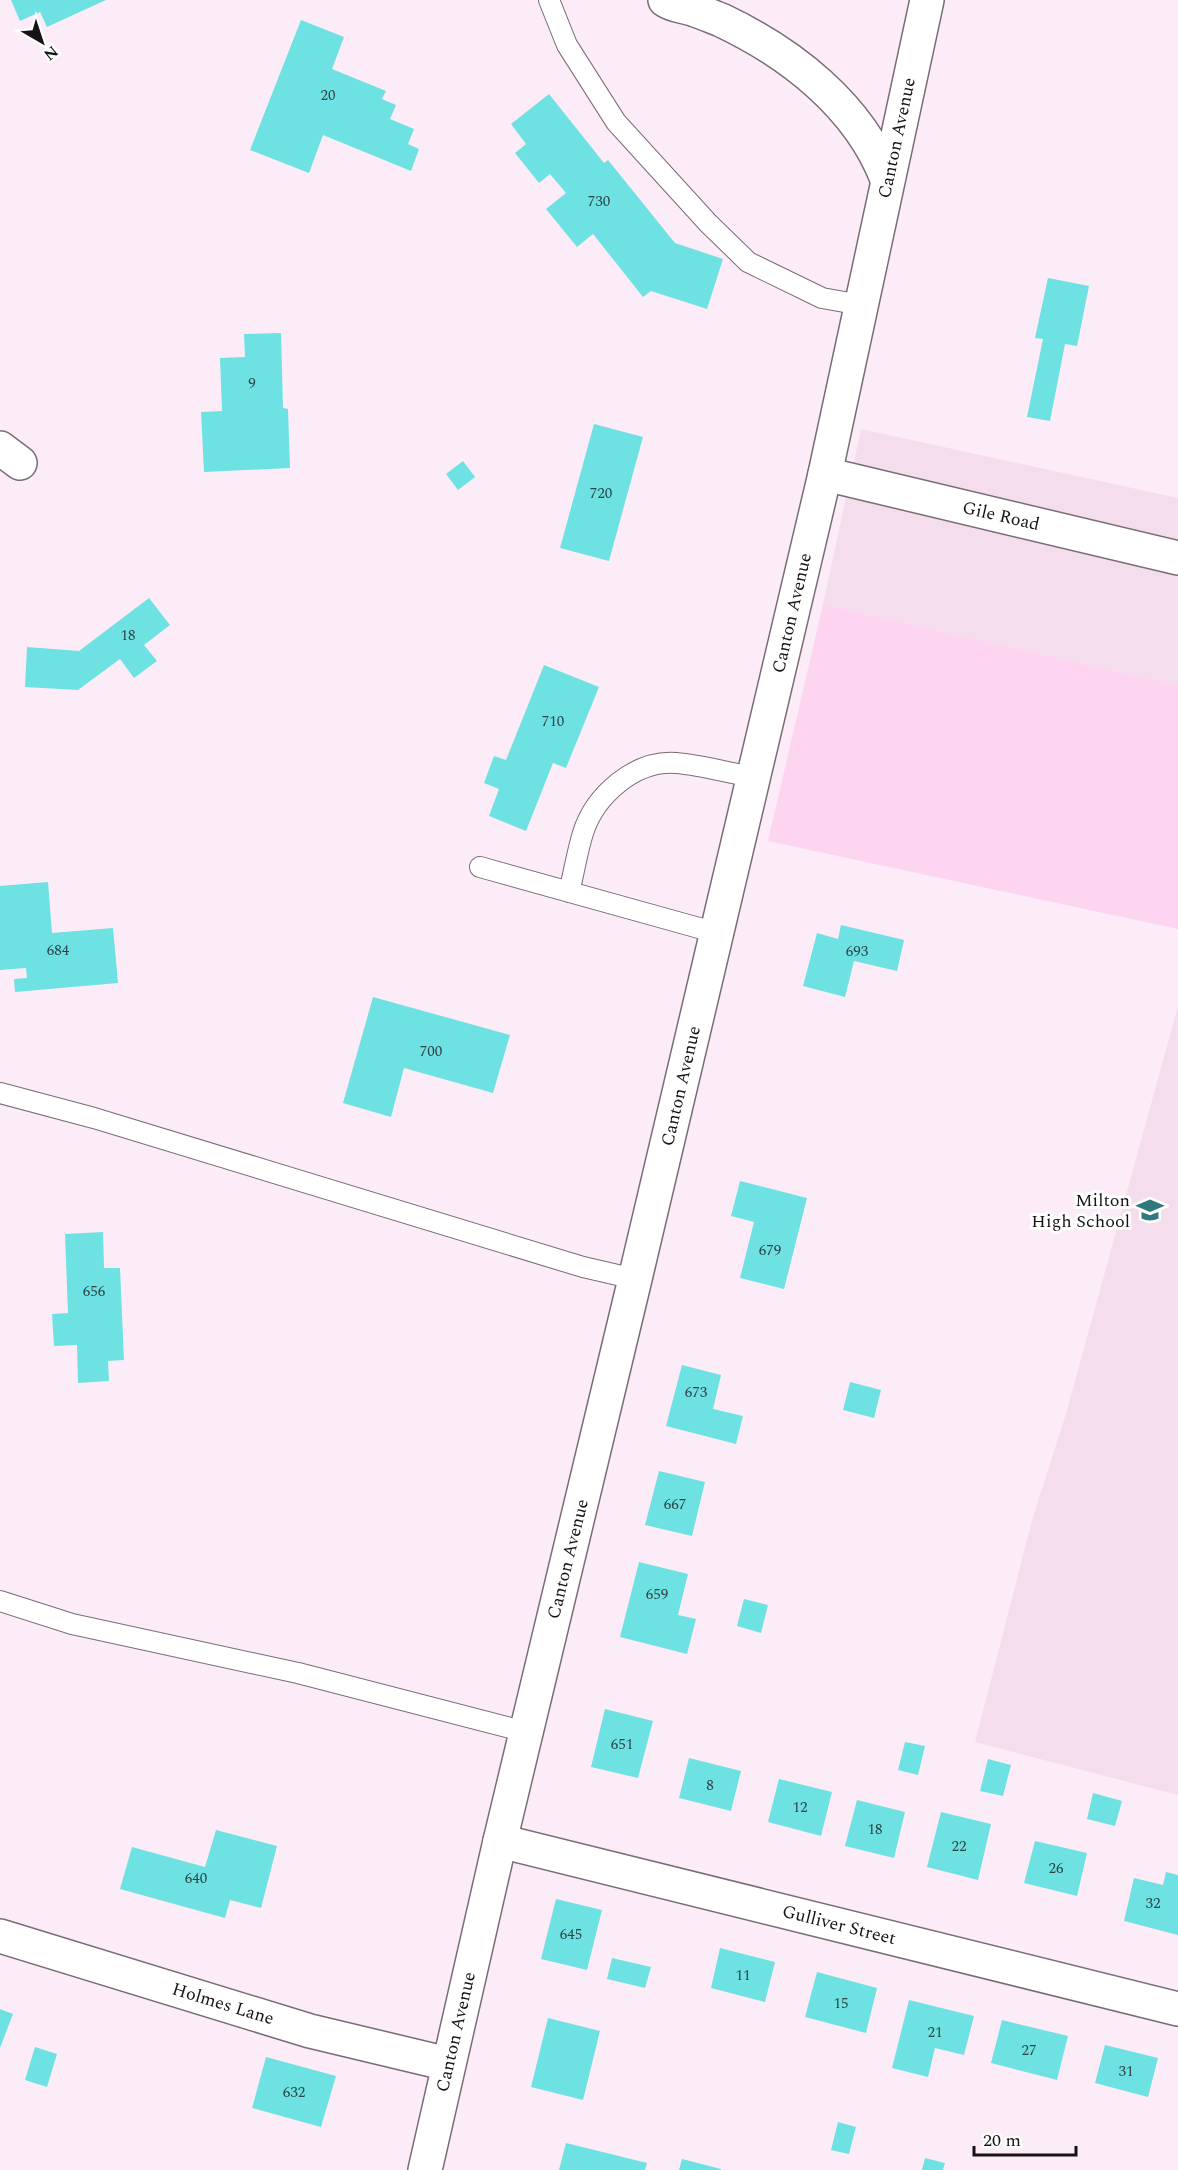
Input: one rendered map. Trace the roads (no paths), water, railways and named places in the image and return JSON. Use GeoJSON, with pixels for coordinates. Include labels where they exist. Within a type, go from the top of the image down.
{"type":"FeatureCollection","features":[{"type":"Feature","properties":{"kind":"main road"},"geometry":{"type":"LineString","coordinates":[[664,0],[720,20],[792,62],[852,118],[868,139],[887,179]]}},
{"type":"Feature","properties":{"kind":"main road","name":"Canton Avenue"},"geometry":{"type":"LineString","coordinates":[[425,2170],[500,1841],[825,474],[927,0]]}},
{"type":"Feature","properties":{"kind":"main road","name":"Gile Road"},"geometry":{"type":"LineString","coordinates":[[825,474],[1178,558]]}},
{"type":"Feature","properties":{"kind":"main road","name":"Gulliver Street"},"geometry":{"type":"LineString","coordinates":[[500,1841],[1178,2010]]}},
{"type":"Feature","properties":{"kind":"main road","name":"Holmes Lane"},"geometry":{"type":"LineString","coordinates":[[0,1936],[310,2031],[448,2064]]}},
{"type":"Feature","properties":{"kind":"lane"},"geometry":{"type":"LineString","coordinates":[[549,0],[567,45],[616,122],[708,223],[748,262],[822,298],[861,305]]}},
{"type":"Feature","properties":{"kind":"lane"},"geometry":{"type":"LineString","coordinates":[[569,892],[584,832],[600,801],[624,778],[647,766],[675,763],[753,777]]}},
{"type":"Feature","properties":{"kind":"lane"},"geometry":{"type":"LineString","coordinates":[[480,867],[717,933]]}},
{"type":"Feature","properties":{"kind":"lane"},"geometry":{"type":"LineString","coordinates":[[0,1093],[94,1118],[583,1267],[635,1279]]}},
{"type":"Feature","properties":{"kind":"lane"},"geometry":{"type":"LineString","coordinates":[[0,1601],[72,1624],[298,1673],[526,1732]]}},
{"type":"Feature","properties":{"kind":"place","name":"Milton High School"},"geometry":{"type":"Point","coordinates":[1150,1210]}}]}
